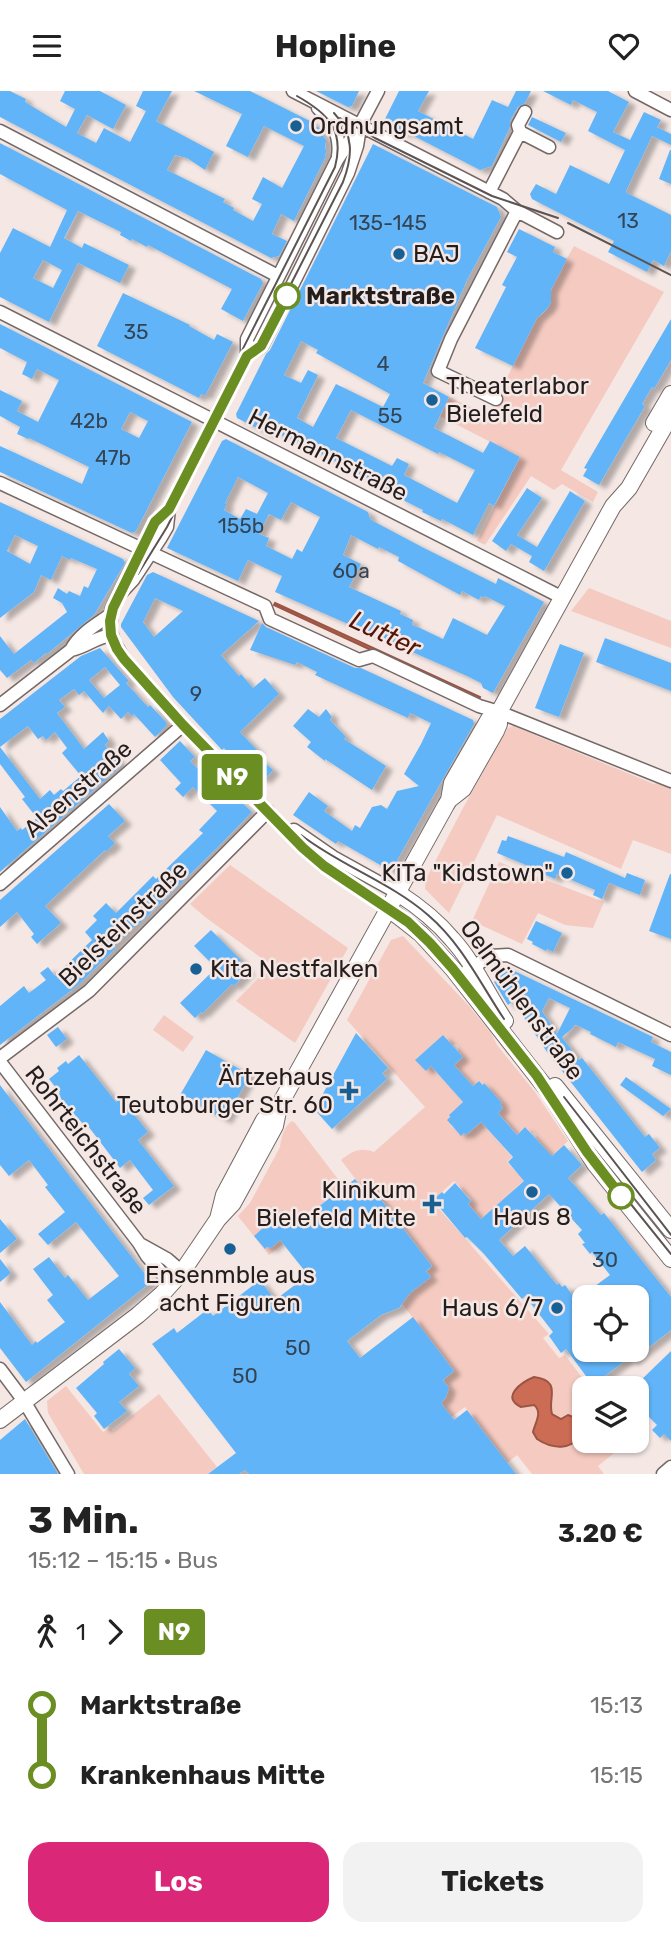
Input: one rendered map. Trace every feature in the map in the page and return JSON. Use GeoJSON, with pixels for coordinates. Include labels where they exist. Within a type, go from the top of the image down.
{"type":"FeatureCollection","features":[{"type":"Feature","properties":{"kind":"street"},"geometry":{"type":"LineString","coordinates":[[247,356],[247,339],[278,276],[337,160],[378,91]]}},
{"type":"Feature","properties":{"kind":"street"},"geometry":{"type":"LineString","coordinates":[[635,91],[671,110]]}},
{"type":"Feature","properties":{"kind":"street"},"geometry":{"type":"LineString","coordinates":[[299,94],[506,201],[517,211],[557,232]]}},
{"type":"Feature","properties":{"kind":"street"},"geometry":{"type":"LineString","coordinates":[[299,94],[333,124],[339,141],[337,160]]}},
{"type":"Feature","properties":{"kind":"street"},"geometry":{"type":"LineString","coordinates":[[489,192],[520,132],[518,125],[525,111]]}},
{"type":"Feature","properties":{"kind":"street"},"geometry":{"type":"LineString","coordinates":[[0,705],[71,650],[76,640],[110,615],[147,551],[155,522],[169,509],[247,356],[261,346],[348,173],[357,146],[360,125]]}},
{"type":"Feature","properties":{"kind":"street"},"geometry":{"type":"LineString","coordinates":[[0,131],[278,276]]}},
{"type":"Feature","properties":{"kind":"street"},"geometry":{"type":"LineString","coordinates":[[520,132],[550,147]]}},
{"type":"Feature","properties":{"kind":"street"},"geometry":{"type":"LineString","coordinates":[[496,399],[438,371],[451,339],[517,211]]}},
{"type":"Feature","properties":{"kind":"street","name":"Hermannstraße"},"geometry":{"type":"LineString","coordinates":[[0,312],[561,597]]}},
{"type":"Feature","properties":{"kind":"street"},"geometry":{"type":"LineString","coordinates":[[613,506],[620,483],[671,394]]}},
{"type":"Feature","properties":{"kind":"street"},"geometry":{"type":"LineString","coordinates":[[0,1420],[138,1315],[177,1278],[218,1219],[233,1203],[275,1126],[280,1104],[449,800],[463,789],[496,731],[499,712],[561,597],[613,506],[629,488],[671,415]]}},
{"type":"Feature","properties":{"kind":"street"},"geometry":{"type":"LineString","coordinates":[[0,483],[265,606],[270,619],[349,656],[359,660],[373,656],[479,706],[671,781]]}},
{"type":"Feature","properties":{"kind":"street","name":"Oelmühlenstraße"},"geometry":{"type":"LineString","coordinates":[[110,615],[111,635],[124,659],[183,725],[303,848],[324,866],[389,909],[466,972],[671,1230]]}},
{"type":"Feature","properties":{"kind":"street"},"geometry":{"type":"LineString","coordinates":[[71,650],[82,648],[96,638],[111,635]]}},
{"type":"Feature","properties":{"kind":"street","name":"Alsenstraße"},"geometry":{"type":"LineString","coordinates":[[0,884],[183,725]]}},
{"type":"Feature","properties":{"kind":"street","name":"Oelmühlenstraße"},"geometry":{"type":"LineString","coordinates":[[268,811],[333,857],[398,893],[429,916],[452,938],[466,972],[595,1164],[671,1259]]}},
{"type":"Feature","properties":{"kind":"street","name":"Bielsteinstraße"},"geometry":{"type":"LineString","coordinates":[[0,1060],[89,991],[268,811]]}},
{"type":"Feature","properties":{"kind":"street"},"geometry":{"type":"LineString","coordinates":[[466,972],[490,956],[508,955],[671,1035]]}},
{"type":"Feature","properties":{"kind":"street","name":"Rohrteichstraße"},"geometry":{"type":"LineString","coordinates":[[0,1060],[147,1257],[177,1278]]}},
{"type":"Feature","properties":{"kind":"street"},"geometry":{"type":"LineString","coordinates":[[0,1369],[24,1401],[68,1474]]}},
{"type":"Feature","properties":{"kind":"street"},"geometry":{"type":"LineString","coordinates":[[663,1474],[671,1467]]}},
{"type":"Feature","properties":{"kind":"shaded area"},"geometry":{"type":"Polygon","coordinates":[[[574,246],[664,292],[561,470],[598,492],[593,502],[562,484],[554,490],[531,476],[485,545],[477,541],[520,457],[440,416],[449,397],[488,415],[537,318],[548,307],[554,283],[574,246]]]}},
{"type":"Feature","properties":{"kind":"shaded area"},"geometry":{"type":"Polygon","coordinates":[[[589,588],[671,621],[671,648],[571,611],[589,588]]]}},
{"type":"Feature","properties":{"kind":"shaded area"},"geometry":{"type":"Polygon","coordinates":[[[275,603],[480,697],[479,700],[274,605],[275,603]]]}},
{"type":"Feature","properties":{"kind":"shaded area"},"geometry":{"type":"Polygon","coordinates":[[[513,726],[654,784],[659,782],[671,786],[671,854],[633,840],[621,869],[497,815],[449,913],[425,889],[426,879],[508,728],[513,726]]]}},
{"type":"Feature","properties":{"kind":"shaded area"},"geometry":{"type":"Polygon","coordinates":[[[499,862],[604,902],[593,928],[565,925],[538,913],[522,944],[472,921],[499,862]]]}},
{"type":"Feature","properties":{"kind":"shaded area"},"geometry":{"type":"Polygon","coordinates":[[[230,865],[348,948],[295,1043],[236,1001],[271,965],[190,904],[230,865]]]}},
{"type":"Feature","properties":{"kind":"shaded area"},"geometry":{"type":"Polygon","coordinates":[[[403,936],[469,1006],[535,1092],[568,1141],[544,1163],[545,1149],[536,1138],[537,1135],[525,1127],[517,1134],[498,1113],[503,1108],[501,1102],[479,1081],[473,1086],[454,1065],[463,1057],[458,1051],[459,1047],[452,1045],[443,1035],[416,1059],[426,1071],[431,1066],[463,1102],[449,1115],[451,1126],[461,1135],[466,1135],[481,1122],[512,1157],[507,1162],[518,1174],[530,1175],[481,1219],[468,1204],[472,1200],[454,1181],[432,1201],[549,1334],[543,1338],[559,1358],[565,1355],[581,1376],[572,1376],[572,1453],[614,1453],[598,1466],[604,1474],[532,1474],[517,1455],[507,1463],[465,1407],[449,1419],[440,1402],[446,1397],[444,1379],[454,1371],[400,1301],[432,1266],[404,1229],[389,1220],[394,1216],[367,1180],[360,1185],[341,1160],[356,1151],[374,1152],[425,1107],[347,1020],[391,940],[403,936]]]}},
{"type":"Feature","properties":{"kind":"shaded area"},"geometry":{"type":"Polygon","coordinates":[[[164,1015],[194,1037],[183,1052],[153,1030],[164,1015]]]}},
{"type":"Feature","properties":{"kind":"shaded area"},"geometry":{"type":"Polygon","coordinates":[[[292,1121],[344,1187],[303,1218],[307,1225],[269,1255],[238,1216],[250,1203],[280,1147],[285,1129],[292,1121]]]}},
{"type":"Feature","properties":{"kind":"shaded area"},"geometry":{"type":"Polygon","coordinates":[[[534,1377],[548,1382],[552,1391],[552,1414],[561,1419],[568,1415],[572,1417],[571,1444],[561,1447],[537,1439],[533,1432],[537,1408],[534,1405],[521,1407],[512,1399],[515,1390],[534,1377]]]}},
{"type":"Feature","properties":{"kind":"shaded area"},"geometry":{"type":"Polygon","coordinates":[[[66,1386],[103,1432],[110,1428],[113,1431],[159,1394],[217,1467],[208,1474],[84,1474],[48,1413],[47,1401],[66,1386]]]}},
{"type":"Feature","properties":{"kind":"building"},"geometry":{"type":"Polygon","coordinates":[[[0,91],[10,91],[26,99],[25,102],[66,127],[75,109],[60,101],[65,91],[100,91],[126,105],[113,129],[87,115],[77,133],[96,143],[104,128],[130,142],[146,111],[136,106],[143,91],[172,91],[156,121],[214,152],[205,170],[187,158],[175,155],[167,170],[225,199],[223,202],[234,208],[233,210],[253,221],[262,204],[252,199],[263,177],[282,188],[304,146],[264,126],[248,157],[226,146],[242,114],[194,91],[250,91],[316,124],[326,140],[326,156],[294,221],[281,214],[272,234],[287,241],[279,256],[271,258],[0,117],[0,91]]]}},
{"type":"Feature","properties":{"kind":"building"},"geometry":{"type":"Polygon","coordinates":[[[316,91],[359,91],[352,106],[348,107],[316,91]]]}},
{"type":"Feature","properties":{"kind":"building"},"geometry":{"type":"Polygon","coordinates":[[[399,91],[429,91],[418,111],[473,139],[492,100],[508,107],[516,91],[531,91],[510,121],[510,127],[492,166],[480,170],[383,123],[399,91]]]}},
{"type":"Feature","properties":{"kind":"building"},"geometry":{"type":"Polygon","coordinates":[[[543,91],[608,91],[629,102],[613,132],[630,140],[644,112],[661,120],[657,127],[671,134],[671,145],[652,136],[626,191],[671,215],[671,251],[664,266],[653,260],[647,272],[608,252],[614,241],[532,199],[530,194],[536,184],[556,194],[570,165],[609,184],[625,150],[588,131],[597,112],[573,100],[571,105],[543,91]]]}},
{"type":"Feature","properties":{"kind":"building"},"geometry":{"type":"Polygon","coordinates":[[[532,117],[566,133],[561,142],[528,125],[532,117]]]}},
{"type":"Feature","properties":{"kind":"building"},"geometry":{"type":"Polygon","coordinates":[[[0,143],[261,279],[263,283],[243,321],[221,309],[232,289],[148,245],[147,247],[132,239],[131,241],[120,235],[121,232],[78,211],[64,238],[82,248],[84,243],[129,265],[120,283],[78,263],[49,322],[0,297],[0,253],[13,228],[50,247],[67,210],[0,174],[0,143]],[[43,260],[33,278],[53,288],[62,270],[43,260]]]}},
{"type":"Feature","properties":{"kind":"building"},"geometry":{"type":"Polygon","coordinates":[[[373,144],[497,207],[501,217],[467,280],[423,383],[449,397],[434,428],[483,453],[490,441],[520,457],[494,506],[489,503],[473,535],[422,512],[423,510],[399,498],[400,495],[323,455],[271,430],[268,434],[237,418],[236,414],[373,144]],[[301,341],[284,375],[301,383],[308,370],[318,375],[297,418],[313,427],[336,384],[383,407],[390,394],[316,353],[318,350],[301,341]],[[351,410],[336,438],[392,466],[397,458],[409,464],[404,475],[457,503],[475,470],[351,410]]]}},
{"type":"Feature","properties":{"kind":"building"},"geometry":{"type":"Polygon","coordinates":[[[671,150],[671,184],[659,179],[671,150]]]}},
{"type":"Feature","properties":{"kind":"building"},"geometry":{"type":"Polygon","coordinates":[[[519,229],[555,247],[553,252],[567,259],[551,290],[548,308],[537,318],[513,366],[475,348],[506,287],[502,285],[517,257],[507,252],[519,229]]]}},
{"type":"Feature","properties":{"kind":"building"},"geometry":{"type":"Polygon","coordinates":[[[123,293],[190,325],[214,340],[217,334],[233,342],[205,396],[201,394],[199,398],[97,346],[123,293]]]}},
{"type":"Feature","properties":{"kind":"building"},"geometry":{"type":"Polygon","coordinates":[[[671,319],[671,360],[642,404],[645,406],[599,485],[583,476],[587,469],[584,468],[671,319]]]}},
{"type":"Feature","properties":{"kind":"building"},"geometry":{"type":"Polygon","coordinates":[[[0,324],[192,422],[136,531],[132,533],[0,472],[0,446],[82,484],[89,467],[17,434],[20,427],[0,416],[0,390],[22,401],[17,411],[38,422],[59,380],[37,369],[32,379],[22,374],[27,362],[0,348],[0,324]],[[130,412],[121,429],[139,438],[148,421],[130,412]]]}},
{"type":"Feature","properties":{"kind":"building"},"geometry":{"type":"Polygon","coordinates":[[[226,439],[368,512],[373,521],[496,584],[498,578],[544,602],[493,693],[467,676],[275,592],[282,576],[248,560],[238,581],[167,548],[222,441],[226,439]],[[238,477],[224,510],[240,519],[246,509],[257,514],[268,493],[238,477]],[[291,502],[281,520],[269,514],[259,534],[269,538],[266,546],[292,559],[297,549],[302,552],[320,517],[291,502]],[[351,535],[343,555],[361,564],[349,587],[401,611],[400,614],[413,620],[412,625],[443,639],[453,618],[487,635],[505,606],[485,596],[481,596],[479,600],[462,591],[460,595],[398,561],[399,557],[351,535]]]}},
{"type":"Feature","properties":{"kind":"building"},"geometry":{"type":"Polygon","coordinates":[[[527,488],[542,498],[517,535],[537,547],[570,491],[585,501],[544,571],[529,562],[532,556],[511,544],[506,551],[492,541],[527,488]]]}},
{"type":"Feature","properties":{"kind":"building"},"geometry":{"type":"Polygon","coordinates":[[[0,502],[123,559],[125,563],[94,615],[47,654],[34,663],[31,660],[7,678],[0,670],[0,636],[14,654],[67,612],[62,603],[53,598],[58,588],[67,594],[69,591],[80,596],[84,586],[88,588],[97,569],[62,556],[51,580],[41,575],[34,592],[0,618],[0,502]],[[15,535],[7,551],[30,564],[38,546],[15,535]]]}},
{"type":"Feature","properties":{"kind":"building"},"geometry":{"type":"Polygon","coordinates":[[[153,572],[259,621],[221,655],[253,688],[265,678],[279,694],[240,732],[258,751],[255,754],[273,770],[264,780],[260,777],[255,782],[224,748],[222,750],[173,697],[121,627],[147,575],[153,572]],[[155,598],[143,622],[154,637],[183,611],[155,598]]]}},
{"type":"Feature","properties":{"kind":"building"},"geometry":{"type":"Polygon","coordinates":[[[262,623],[473,720],[474,724],[391,871],[338,841],[336,844],[293,815],[309,792],[328,806],[324,811],[352,831],[355,825],[360,828],[372,807],[381,805],[387,809],[397,791],[419,786],[404,774],[431,723],[410,713],[408,718],[315,675],[317,672],[297,662],[295,665],[250,650],[262,623]]]}},
{"type":"Feature","properties":{"kind":"building"},"geometry":{"type":"Polygon","coordinates":[[[605,638],[671,663],[671,691],[596,662],[605,638]]]}},
{"type":"Feature","properties":{"kind":"building"},"geometry":{"type":"Polygon","coordinates":[[[560,644],[584,653],[559,717],[535,708],[560,644]]]}},
{"type":"Feature","properties":{"kind":"building"},"geometry":{"type":"Polygon","coordinates":[[[100,648],[129,681],[126,683],[166,722],[166,726],[155,737],[134,714],[132,716],[128,712],[121,719],[109,706],[103,713],[84,691],[79,695],[74,689],[59,700],[65,707],[57,713],[84,749],[103,732],[109,741],[105,745],[122,765],[0,872],[0,807],[17,831],[37,818],[0,764],[0,747],[0,719],[81,656],[100,648]],[[105,667],[89,680],[104,698],[120,685],[105,667]],[[28,726],[0,747],[40,799],[50,790],[54,795],[61,789],[63,791],[81,776],[62,753],[67,748],[55,732],[46,740],[43,736],[38,739],[28,726]]]}},
{"type":"Feature","properties":{"kind":"building"},"geometry":{"type":"Polygon","coordinates":[[[308,709],[319,717],[326,709],[332,717],[330,720],[346,737],[344,739],[386,766],[372,790],[307,747],[311,742],[293,726],[308,709]]]}},
{"type":"Feature","properties":{"kind":"building"},"geometry":{"type":"Polygon","coordinates":[[[180,741],[195,757],[190,761],[207,778],[211,774],[252,812],[77,986],[0,1045],[0,1006],[24,986],[29,993],[46,980],[40,973],[48,967],[55,976],[92,940],[85,932],[97,920],[93,916],[106,903],[116,913],[153,876],[156,879],[203,833],[199,830],[217,811],[193,787],[183,797],[175,789],[181,783],[160,760],[180,741]]]}},
{"type":"Feature","properties":{"kind":"building"},"geometry":{"type":"Polygon","coordinates":[[[109,804],[125,821],[108,836],[115,843],[45,906],[61,923],[37,944],[31,937],[34,934],[17,912],[0,927],[0,900],[109,804]]]}},
{"type":"Feature","properties":{"kind":"building"},"geometry":{"type":"Polygon","coordinates":[[[508,836],[564,857],[566,852],[625,878],[627,873],[645,880],[640,895],[609,883],[602,899],[593,895],[595,890],[557,874],[555,879],[497,853],[502,840],[506,841],[508,836]]]}},
{"type":"Feature","properties":{"kind":"building"},"geometry":{"type":"Polygon","coordinates":[[[671,874],[671,939],[649,931],[671,874]]]}},
{"type":"Feature","properties":{"kind":"building"},"geometry":{"type":"Polygon","coordinates":[[[536,921],[562,933],[553,952],[532,944],[533,942],[527,939],[536,921]]]}},
{"type":"Feature","properties":{"kind":"building"},"geometry":{"type":"Polygon","coordinates":[[[211,930],[241,960],[248,971],[195,1018],[180,1003],[216,968],[194,946],[211,930]]]}},
{"type":"Feature","properties":{"kind":"building"},"geometry":{"type":"Polygon","coordinates":[[[506,967],[653,1037],[651,1042],[671,1052],[671,1075],[652,1066],[655,1059],[618,1042],[616,1047],[576,1025],[562,1037],[645,1137],[649,1134],[660,1148],[652,1154],[656,1160],[642,1172],[547,1052],[513,1001],[508,1005],[494,982],[506,967]],[[549,998],[542,1011],[557,1034],[570,1008],[549,998]]]}},
{"type":"Feature","properties":{"kind":"building"},"geometry":{"type":"Polygon","coordinates":[[[58,1027],[67,1039],[56,1047],[47,1035],[58,1027]]]}},
{"type":"Feature","properties":{"kind":"building","name":"Ärtzehaus Teutoburger Str. 60"},"geometry":{"type":"Polygon","coordinates":[[[356,1033],[388,1068],[382,1073],[387,1079],[332,1129],[314,1109],[320,1103],[356,1033]]]}},
{"type":"Feature","properties":{"kind":"building"},"geometry":{"type":"Polygon","coordinates":[[[443,1035],[463,1057],[454,1065],[473,1086],[479,1081],[483,1085],[484,1083],[502,1103],[500,1104],[503,1108],[498,1113],[517,1135],[525,1127],[552,1156],[564,1145],[582,1165],[568,1178],[601,1215],[604,1213],[671,1297],[671,1330],[649,1347],[649,1285],[596,1285],[610,1275],[582,1244],[585,1243],[578,1234],[582,1230],[549,1194],[499,1240],[513,1256],[525,1246],[557,1285],[565,1285],[572,1295],[572,1357],[566,1349],[561,1353],[549,1336],[553,1332],[525,1296],[522,1299],[435,1202],[435,1198],[442,1192],[444,1194],[455,1183],[471,1201],[468,1204],[481,1219],[524,1181],[508,1162],[513,1157],[481,1122],[461,1136],[447,1120],[463,1102],[431,1066],[426,1071],[415,1060],[443,1035]]]}},
{"type":"Feature","properties":{"kind":"building"},"geometry":{"type":"Polygon","coordinates":[[[206,1050],[250,1075],[225,1120],[180,1095],[206,1050]]]}},
{"type":"Feature","properties":{"kind":"building"},"geometry":{"type":"Polygon","coordinates":[[[79,1055],[116,1102],[121,1098],[148,1132],[138,1140],[174,1186],[149,1205],[143,1198],[153,1190],[130,1160],[120,1168],[85,1122],[83,1124],[62,1100],[49,1079],[59,1071],[57,1068],[66,1061],[68,1064],[79,1055]]]}},
{"type":"Feature","properties":{"kind":"building"},"geometry":{"type":"Polygon","coordinates":[[[626,1077],[671,1109],[663,1116],[620,1085],[626,1077]]]}},
{"type":"Feature","properties":{"kind":"building"},"geometry":{"type":"Polygon","coordinates":[[[0,1085],[151,1282],[26,1382],[0,1348],[0,1302],[32,1345],[65,1322],[47,1300],[53,1295],[33,1269],[49,1257],[65,1278],[68,1275],[88,1300],[119,1276],[76,1222],[48,1245],[38,1234],[65,1212],[45,1187],[48,1185],[29,1160],[9,1176],[0,1165],[0,1085]]]}},
{"type":"Feature","properties":{"kind":"building"},"geometry":{"type":"Polygon","coordinates":[[[355,1179],[360,1185],[366,1180],[432,1266],[426,1271],[431,1277],[410,1293],[399,1308],[381,1315],[347,1341],[360,1358],[413,1317],[454,1371],[443,1380],[449,1388],[441,1403],[454,1420],[467,1410],[516,1474],[249,1474],[245,1470],[239,1474],[208,1474],[236,1453],[152,1344],[174,1328],[177,1333],[208,1309],[213,1316],[260,1280],[275,1300],[308,1275],[280,1240],[271,1248],[265,1249],[254,1236],[283,1210],[286,1214],[289,1212],[298,1222],[355,1179]]]}},
{"type":"Feature","properties":{"kind":"building"},"geometry":{"type":"Polygon","coordinates":[[[0,1219],[17,1239],[0,1253],[0,1219]]]}},
{"type":"Feature","properties":{"kind":"building"},"geometry":{"type":"Polygon","coordinates":[[[0,1259],[11,1273],[0,1282],[0,1259]]]}},
{"type":"Feature","properties":{"kind":"building"},"geometry":{"type":"Polygon","coordinates":[[[119,1349],[135,1368],[129,1374],[139,1386],[119,1402],[127,1411],[104,1429],[94,1416],[97,1413],[76,1388],[119,1349]]]}},
{"type":"Feature","properties":{"kind":"building"},"geometry":{"type":"Polygon","coordinates":[[[671,1351],[671,1441],[664,1434],[660,1438],[652,1430],[657,1425],[649,1417],[649,1376],[645,1376],[671,1351]]]}},
{"type":"Feature","properties":{"kind":"building"},"geometry":{"type":"Polygon","coordinates":[[[576,1362],[624,1362],[605,1376],[586,1376],[576,1362]]]}},
{"type":"Feature","properties":{"kind":"building"},"geometry":{"type":"Polygon","coordinates":[[[25,1419],[58,1474],[0,1474],[0,1440],[25,1419]]]}},
{"type":"Feature","properties":{"kind":"tram line"},"geometry":{"type":"LineString","coordinates":[[297,96],[317,109],[331,124],[338,142],[335,167],[111,604],[106,617],[110,644],[120,660],[211,760],[303,848],[324,866],[408,922],[430,943],[537,1076],[593,1157],[671,1254]]}},
{"type":"Feature","properties":{"kind":"tram line"},"geometry":{"type":"LineString","coordinates":[[138,574],[167,527],[343,182],[349,163],[350,146],[345,129],[334,113]]}},
{"type":"Feature","properties":{"kind":"tram line"},"geometry":{"type":"LineString","coordinates":[[340,118],[492,196],[558,218]]}},
{"type":"Feature","properties":{"kind":"tram line"},"geometry":{"type":"LineString","coordinates":[[568,223],[671,275]]}},
{"type":"Feature","properties":{"kind":"tram line"},"geometry":{"type":"LineString","coordinates":[[301,835],[332,856],[398,893],[428,915],[461,951],[504,1019]]}},
{"type":"Feature","properties":{"kind":"tram line"},"geometry":{"type":"LineString","coordinates":[[564,1097],[671,1235]]}},
{"type":"Feature","properties":{"kind":"bus line","name":"N9"},"geometry":{"type":"LineString","coordinates":[[287,296],[261,346],[247,356],[169,509],[155,522],[132,565],[113,608],[111,635],[124,659],[183,725],[303,848],[324,866],[408,922],[430,943],[537,1076],[587,1152],[621,1196]]}},
{"type":"Feature","properties":{"kind":"place","name":"Ordnungsamt"},"geometry":{"type":"Point","coordinates":[296,126]}},
{"type":"Feature","properties":{"kind":"place","name":"BAJ"},"geometry":{"type":"Point","coordinates":[399,254]}},
{"type":"Feature","properties":{"kind":"place","name":"Marktstraße"},"geometry":{"type":"Point","coordinates":[287,296]}},
{"type":"Feature","properties":{"kind":"place","name":"Theaterlabor Bielefeld"},"geometry":{"type":"Point","coordinates":[432,400]}},
{"type":"Feature","properties":{"kind":"place","name":"KiTa \"Kidstown\""},"geometry":{"type":"Point","coordinates":[567,873]}},
{"type":"Feature","properties":{"kind":"place","name":"Kita Nestfalken"},"geometry":{"type":"Point","coordinates":[196,969]}},
{"type":"Feature","properties":{"kind":"place","name":"Ärtzehaus Teutoburger Str. 60"},"geometry":{"type":"Point","coordinates":[349,1091]}},
{"type":"Feature","properties":{"kind":"place","name":"Haus 8"},"geometry":{"type":"Point","coordinates":[532,1192]}},
{"type":"Feature","properties":{"kind":"place","name":"Klinikum Bielefeld Mitte"},"geometry":{"type":"Point","coordinates":[432,1204]}},
{"type":"Feature","properties":{"kind":"place","name":"Ensenmble aus acht Figuren"},"geometry":{"type":"Point","coordinates":[230,1249]}},
{"type":"Feature","properties":{"kind":"place","name":"Haus 6/7"},"geometry":{"type":"Point","coordinates":[557,1308]}},
{"type":"Feature","properties":{"kind":"water label","name":"Lutter"},"geometry":{"type":"Point","coordinates":[385,634]}}]}
